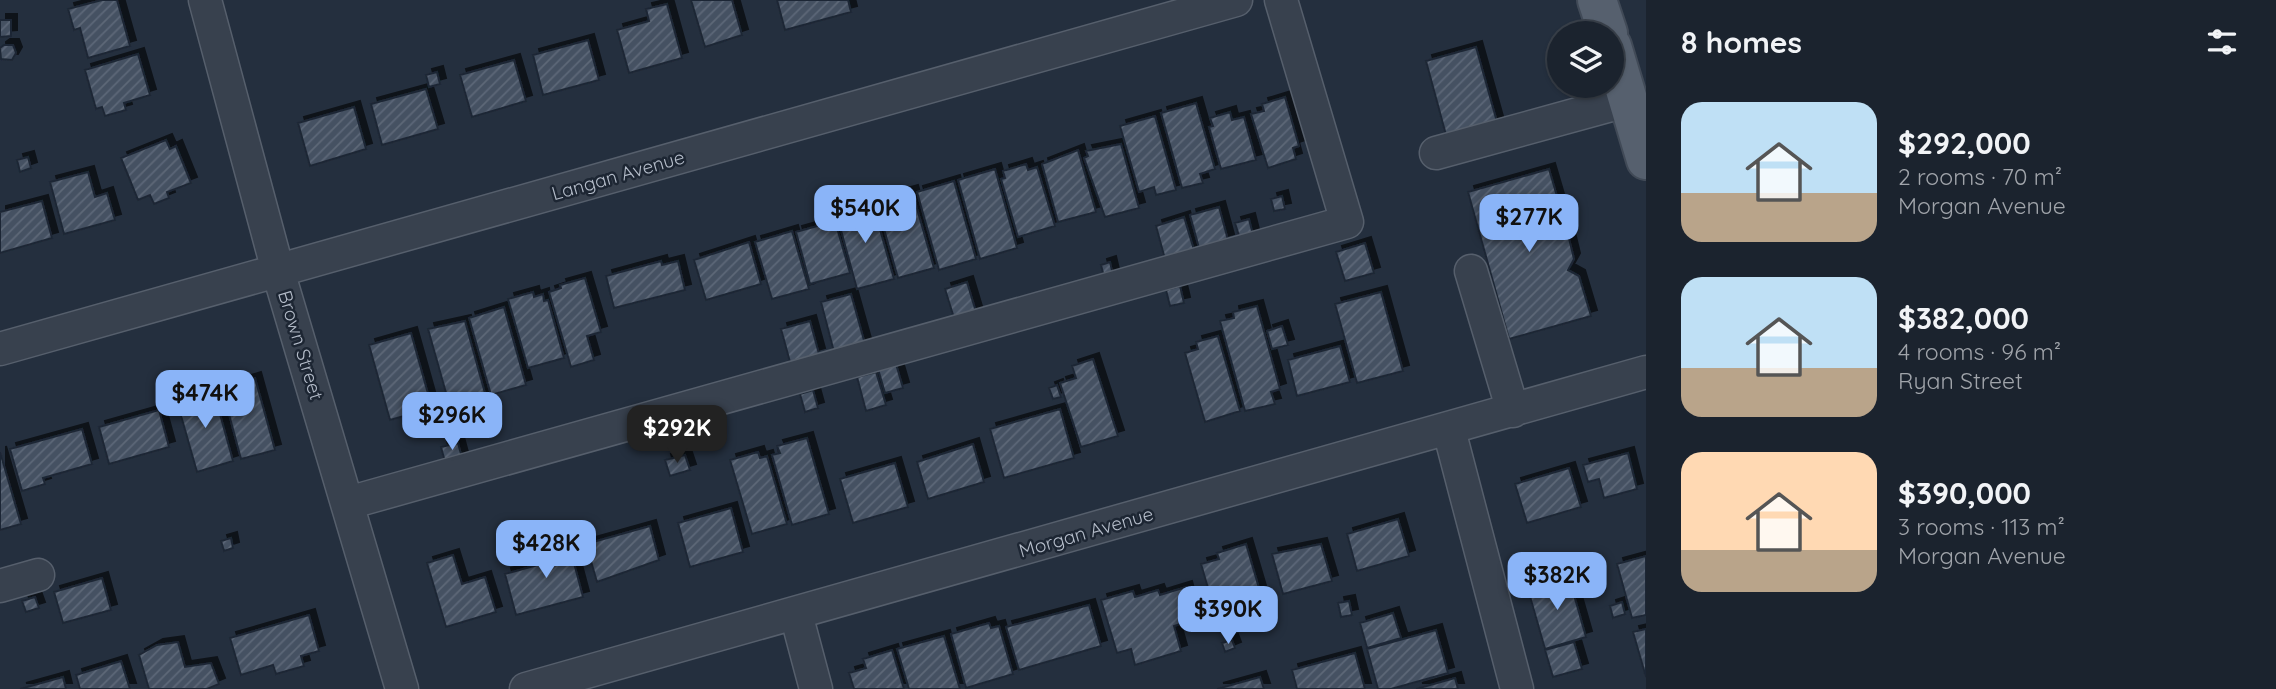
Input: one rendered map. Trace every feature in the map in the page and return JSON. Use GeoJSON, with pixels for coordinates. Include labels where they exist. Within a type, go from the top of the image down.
{"type":"FeatureCollection","features":[{"type":"Feature","properties":{"kind":"main road"},"geometry":{"type":"LineString","coordinates":[[1597,0],[1604,21]]}},
{"type":"Feature","properties":{"kind":"main road"},"geometry":{"type":"LineString","coordinates":[[1624,84],[1646,160]]}},
{"type":"Feature","properties":{"kind":"street","name":"Brown Street"},"geometry":{"type":"LineString","coordinates":[[205,0],[278,271],[402,689]]}},
{"type":"Feature","properties":{"kind":"street","name":"Langan Avenue"},"geometry":{"type":"LineString","coordinates":[[0,349],[1236,0]]}},
{"type":"Feature","properties":{"kind":"street"},"geometry":{"type":"LineString","coordinates":[[348,503],[1347,222],[1281,0]]}},
{"type":"Feature","properties":{"kind":"street"},"geometry":{"type":"LineString","coordinates":[[1436,153],[1629,100]]}},
{"type":"Feature","properties":{"kind":"street"},"geometry":{"type":"LineString","coordinates":[[1471,271],[1513,411]]}},
{"type":"Feature","properties":{"kind":"street","name":"Morgan Avenue"},"geometry":{"type":"LineString","coordinates":[[526,689],[1449,430],[1646,372]]}},
{"type":"Feature","properties":{"kind":"street"},"geometry":{"type":"LineString","coordinates":[[1449,430],[1517,689]]}},
{"type":"Feature","properties":{"kind":"street"},"geometry":{"type":"LineString","coordinates":[[0,586],[38,575]]}},
{"type":"Feature","properties":{"kind":"street"},"geometry":{"type":"LineString","coordinates":[[796,614],[816,689]]}},
{"type":"Feature","properties":{"kind":"building"},"geometry":{"type":"Polygon","coordinates":[[[102,0],[117,0],[130,46],[88,58],[80,28],[74,30],[68,9],[102,0]]]}},
{"type":"Feature","properties":{"kind":"building"},"geometry":{"type":"Polygon","coordinates":[[[691,0],[732,0],[742,35],[705,47],[691,0]]]}},
{"type":"Feature","properties":{"kind":"building"},"geometry":{"type":"Polygon","coordinates":[[[777,0],[848,0],[851,12],[785,30],[777,0]]]}},
{"type":"Feature","properties":{"kind":"building"},"geometry":{"type":"Polygon","coordinates":[[[667,4],[682,58],[629,73],[617,30],[649,21],[646,9],[667,4]]]}},
{"type":"Feature","properties":{"kind":"building"},"geometry":{"type":"Polygon","coordinates":[[[0,20],[11,20],[11,36],[0,37],[0,20]]]}},
{"type":"Feature","properties":{"kind":"building"},"geometry":{"type":"Polygon","coordinates":[[[588,40],[599,80],[543,95],[533,55],[588,40]]]}},
{"type":"Feature","properties":{"kind":"building"},"geometry":{"type":"Polygon","coordinates":[[[13,45],[16,53],[12,60],[1,59],[0,48],[13,45]]]}},
{"type":"Feature","properties":{"kind":"building"},"geometry":{"type":"Polygon","coordinates":[[[1476,47],[1497,122],[1446,135],[1426,61],[1476,47]]]}},
{"type":"Feature","properties":{"kind":"building"},"geometry":{"type":"Polygon","coordinates":[[[138,54],[150,95],[124,103],[126,110],[105,116],[102,107],[96,109],[85,70],[138,54]]]}},
{"type":"Feature","properties":{"kind":"building"},"geometry":{"type":"Polygon","coordinates":[[[514,60],[526,101],[472,117],[460,75],[514,60]]]}},
{"type":"Feature","properties":{"kind":"building"},"geometry":{"type":"Polygon","coordinates":[[[437,72],[440,84],[429,87],[426,75],[437,72]]]}},
{"type":"Feature","properties":{"kind":"building"},"geometry":{"type":"Polygon","coordinates":[[[426,89],[438,129],[382,145],[371,104],[426,89]]]}},
{"type":"Feature","properties":{"kind":"building"},"geometry":{"type":"Polygon","coordinates":[[[1285,97],[1299,146],[1293,148],[1296,159],[1268,168],[1251,114],[1264,111],[1262,104],[1285,97]]]}},
{"type":"Feature","properties":{"kind":"building"},"geometry":{"type":"Polygon","coordinates":[[[1196,103],[1215,169],[1200,174],[1203,183],[1182,188],[1161,113],[1196,103]]]}},
{"type":"Feature","properties":{"kind":"building"},"geometry":{"type":"Polygon","coordinates":[[[354,107],[366,149],[310,166],[298,123],[354,107]]]}},
{"type":"Feature","properties":{"kind":"building"},"geometry":{"type":"Polygon","coordinates":[[[1230,112],[1232,120],[1244,117],[1256,160],[1221,169],[1209,127],[1213,126],[1210,118],[1230,112]]]}},
{"type":"Feature","properties":{"kind":"building"},"geometry":{"type":"Polygon","coordinates":[[[1155,116],[1176,190],[1156,195],[1154,187],[1139,192],[1120,126],[1155,116]]]}},
{"type":"Feature","properties":{"kind":"building"},"geometry":{"type":"Polygon","coordinates":[[[166,140],[170,149],[176,146],[191,183],[167,192],[169,198],[154,204],[150,195],[138,200],[121,158],[166,140]]]}},
{"type":"Feature","properties":{"kind":"building"},"geometry":{"type":"Polygon","coordinates":[[[1121,144],[1139,208],[1105,217],[1084,158],[1088,156],[1086,151],[1121,144]]]}},
{"type":"Feature","properties":{"kind":"building"},"geometry":{"type":"Polygon","coordinates":[[[1078,150],[1096,212],[1058,222],[1042,164],[1078,150]]]}},
{"type":"Feature","properties":{"kind":"building"},"geometry":{"type":"Polygon","coordinates":[[[28,157],[31,168],[20,172],[17,160],[28,157]]]}},
{"type":"Feature","properties":{"kind":"building"},"geometry":{"type":"Polygon","coordinates":[[[1026,164],[1028,170],[1037,167],[1055,226],[1018,237],[1001,179],[1005,178],[1003,171],[1026,164]]]}},
{"type":"Feature","properties":{"kind":"building"},"geometry":{"type":"Polygon","coordinates":[[[995,169],[1017,248],[980,259],[958,180],[995,169]]]}},
{"type":"Feature","properties":{"kind":"building"},"geometry":{"type":"Polygon","coordinates":[[[1549,169],[1561,210],[1555,221],[1566,226],[1574,259],[1568,270],[1579,276],[1591,316],[1509,339],[1468,192],[1549,169]]]}},
{"type":"Feature","properties":{"kind":"building"},"geometry":{"type":"Polygon","coordinates":[[[88,172],[95,197],[107,193],[115,220],[64,234],[50,182],[88,172]]]}},
{"type":"Feature","properties":{"kind":"building"},"geometry":{"type":"Polygon","coordinates":[[[954,181],[976,259],[939,270],[917,192],[954,181]]]}},
{"type":"Feature","properties":{"kind":"building"},"geometry":{"type":"Polygon","coordinates":[[[912,191],[934,268],[898,278],[876,201],[912,191]]]}},
{"type":"Feature","properties":{"kind":"building"},"geometry":{"type":"Polygon","coordinates":[[[1282,196],[1285,209],[1274,211],[1271,199],[1282,196]]]}},
{"type":"Feature","properties":{"kind":"building"},"geometry":{"type":"Polygon","coordinates":[[[42,201],[52,238],[0,253],[0,212],[42,201]]]}},
{"type":"Feature","properties":{"kind":"building"},"geometry":{"type":"Polygon","coordinates":[[[872,201],[894,279],[857,289],[836,212],[872,201]]]}},
{"type":"Feature","properties":{"kind":"building"},"geometry":{"type":"Polygon","coordinates":[[[1219,207],[1228,240],[1199,248],[1190,215],[1219,207]]]}},
{"type":"Feature","properties":{"kind":"building"},"geometry":{"type":"Polygon","coordinates":[[[1184,217],[1194,250],[1165,259],[1156,226],[1184,217]]]}},
{"type":"Feature","properties":{"kind":"building"},"geometry":{"type":"Polygon","coordinates":[[[1249,219],[1253,235],[1240,239],[1235,223],[1249,219]]]}},
{"type":"Feature","properties":{"kind":"building"},"geometry":{"type":"Polygon","coordinates":[[[835,221],[850,273],[810,284],[796,232],[835,221]]]}},
{"type":"Feature","properties":{"kind":"building"},"geometry":{"type":"Polygon","coordinates":[[[792,231],[809,289],[772,299],[755,242],[792,231]]]}},
{"type":"Feature","properties":{"kind":"building"},"geometry":{"type":"Polygon","coordinates":[[[749,242],[761,284],[706,300],[694,260],[749,242]]]}},
{"type":"Feature","properties":{"kind":"building"},"geometry":{"type":"Polygon","coordinates":[[[1365,243],[1374,273],[1345,281],[1336,252],[1365,243]]]}},
{"type":"Feature","properties":{"kind":"building"},"geometry":{"type":"Polygon","coordinates":[[[661,261],[662,265],[678,261],[685,290],[614,308],[606,276],[661,261]]]}},
{"type":"Feature","properties":{"kind":"building"},"geometry":{"type":"Polygon","coordinates":[[[1110,262],[1113,275],[1104,277],[1101,265],[1110,262]]]}},
{"type":"Feature","properties":{"kind":"building"},"geometry":{"type":"Polygon","coordinates":[[[585,278],[601,332],[587,336],[594,360],[571,367],[549,292],[561,288],[560,285],[585,278]]]}},
{"type":"Feature","properties":{"kind":"building"},"geometry":{"type":"Polygon","coordinates":[[[967,282],[976,312],[954,318],[945,289],[967,282]]]}},
{"type":"Feature","properties":{"kind":"building"},"geometry":{"type":"Polygon","coordinates":[[[1180,286],[1184,303],[1170,306],[1166,290],[1180,286]]]}},
{"type":"Feature","properties":{"kind":"building"},"geometry":{"type":"Polygon","coordinates":[[[533,292],[534,297],[543,294],[544,301],[548,300],[564,358],[528,368],[508,299],[533,292]]]}},
{"type":"Feature","properties":{"kind":"building"},"geometry":{"type":"Polygon","coordinates":[[[1381,292],[1403,371],[1357,383],[1335,304],[1381,292]]]}},
{"type":"Feature","properties":{"kind":"building"},"geometry":{"type":"Polygon","coordinates":[[[851,294],[865,344],[834,352],[821,302],[851,294]]]}},
{"type":"Feature","properties":{"kind":"building"},"geometry":{"type":"Polygon","coordinates":[[[1257,306],[1280,389],[1271,392],[1275,404],[1245,411],[1220,321],[1234,318],[1233,312],[1257,306]]]}},
{"type":"Feature","properties":{"kind":"building"},"geometry":{"type":"Polygon","coordinates":[[[504,307],[526,385],[491,395],[469,318],[504,307]]]}},
{"type":"Feature","properties":{"kind":"building"},"geometry":{"type":"Polygon","coordinates":[[[465,321],[486,397],[450,407],[428,329],[465,321]]]}},
{"type":"Feature","properties":{"kind":"building"},"geometry":{"type":"Polygon","coordinates":[[[810,321],[819,354],[790,362],[781,329],[810,321]]]}},
{"type":"Feature","properties":{"kind":"building"},"geometry":{"type":"Polygon","coordinates":[[[1282,326],[1288,345],[1272,349],[1267,331],[1282,326]]]}},
{"type":"Feature","properties":{"kind":"building"},"geometry":{"type":"Polygon","coordinates":[[[411,333],[432,408],[390,420],[369,345],[411,333]]]}},
{"type":"Feature","properties":{"kind":"building"},"geometry":{"type":"Polygon","coordinates":[[[1218,336],[1240,411],[1205,422],[1185,353],[1198,349],[1196,342],[1218,336]]]}},
{"type":"Feature","properties":{"kind":"building"},"geometry":{"type":"Polygon","coordinates":[[[1340,346],[1350,382],[1297,396],[1288,360],[1340,346]]]}},
{"type":"Feature","properties":{"kind":"building"},"geometry":{"type":"Polygon","coordinates":[[[1093,359],[1118,436],[1081,447],[1060,383],[1076,378],[1072,366],[1093,359]]]}},
{"type":"Feature","properties":{"kind":"building"},"geometry":{"type":"Polygon","coordinates":[[[896,364],[903,388],[885,393],[878,369],[896,364]]]}},
{"type":"Feature","properties":{"kind":"building"},"geometry":{"type":"Polygon","coordinates":[[[876,372],[886,405],[866,411],[857,377],[876,372]]]}},
{"type":"Feature","properties":{"kind":"building"},"geometry":{"type":"Polygon","coordinates":[[[255,378],[275,450],[241,459],[222,388],[255,378]]]}},
{"type":"Feature","properties":{"kind":"building"},"geometry":{"type":"Polygon","coordinates":[[[1057,385],[1061,397],[1053,399],[1049,388],[1057,385]]]}},
{"type":"Feature","properties":{"kind":"building"},"geometry":{"type":"Polygon","coordinates":[[[213,389],[233,461],[197,472],[176,398],[213,389]]]}},
{"type":"Feature","properties":{"kind":"building"},"geometry":{"type":"Polygon","coordinates":[[[813,390],[818,408],[805,412],[800,394],[813,390]]]}},
{"type":"Feature","properties":{"kind":"building"},"geometry":{"type":"Polygon","coordinates":[[[1060,409],[1074,458],[1004,478],[990,429],[1060,409]]]}},
{"type":"Feature","properties":{"kind":"building"},"geometry":{"type":"Polygon","coordinates":[[[159,410],[169,447],[109,464],[99,427],[159,410]]]}},
{"type":"Feature","properties":{"kind":"building"},"geometry":{"type":"Polygon","coordinates":[[[715,417],[718,427],[705,430],[702,420],[715,417]]]}},
{"type":"Feature","properties":{"kind":"building"},"geometry":{"type":"Polygon","coordinates":[[[688,423],[692,436],[682,438],[678,426],[688,423]]]}},
{"type":"Feature","properties":{"kind":"building"},"geometry":{"type":"Polygon","coordinates":[[[82,429],[92,464],[43,478],[45,484],[22,491],[10,449],[82,429]]]}},
{"type":"Feature","properties":{"kind":"building"},"geometry":{"type":"Polygon","coordinates":[[[807,438],[829,514],[792,525],[772,455],[780,453],[777,446],[807,438]]]}},
{"type":"Feature","properties":{"kind":"building"},"geometry":{"type":"Polygon","coordinates":[[[458,443],[462,458],[445,462],[441,447],[458,443]]]}},
{"type":"Feature","properties":{"kind":"building"},"geometry":{"type":"Polygon","coordinates":[[[973,444],[984,482],[928,499],[917,462],[973,444]]]}},
{"type":"Feature","properties":{"kind":"building"},"geometry":{"type":"Polygon","coordinates":[[[0,452],[21,524],[0,530],[0,452]]]}},
{"type":"Feature","properties":{"kind":"building"},"geometry":{"type":"Polygon","coordinates":[[[758,452],[760,458],[767,456],[787,524],[752,534],[730,460],[758,452]]]}},
{"type":"Feature","properties":{"kind":"building"},"geometry":{"type":"Polygon","coordinates":[[[1628,453],[1637,489],[1604,498],[1599,479],[1588,482],[1583,465],[1628,453]]]}},
{"type":"Feature","properties":{"kind":"building"},"geometry":{"type":"Polygon","coordinates":[[[685,455],[690,470],[670,476],[665,460],[685,455]]]}},
{"type":"Feature","properties":{"kind":"building"},"geometry":{"type":"Polygon","coordinates":[[[895,463],[908,507],[853,523],[840,479],[895,463]]]}},
{"type":"Feature","properties":{"kind":"building"},"geometry":{"type":"Polygon","coordinates":[[[1569,468],[1581,507],[1527,523],[1515,484],[1569,468]]]}},
{"type":"Feature","properties":{"kind":"building"},"geometry":{"type":"Polygon","coordinates":[[[731,508],[743,552],[690,567],[678,523],[731,508]]]}},
{"type":"Feature","properties":{"kind":"building"},"geometry":{"type":"Polygon","coordinates":[[[1398,519],[1409,556],[1357,571],[1347,534],[1398,519]]]}},
{"type":"Feature","properties":{"kind":"building"},"geometry":{"type":"Polygon","coordinates":[[[650,526],[659,560],[597,582],[586,544],[650,526]]]}},
{"type":"Feature","properties":{"kind":"building"},"geometry":{"type":"Polygon","coordinates":[[[566,533],[583,597],[516,615],[505,574],[552,561],[546,538],[566,533]]]}},
{"type":"Feature","properties":{"kind":"building"},"geometry":{"type":"Polygon","coordinates":[[[231,538],[233,548],[224,551],[221,541],[231,538]]]}},
{"type":"Feature","properties":{"kind":"building"},"geometry":{"type":"Polygon","coordinates":[[[1246,544],[1264,605],[1217,619],[1201,564],[1219,559],[1217,553],[1246,544]]]}},
{"type":"Feature","properties":{"kind":"building"},"geometry":{"type":"Polygon","coordinates":[[[1321,544],[1332,581],[1283,594],[1272,554],[1321,544]]]}},
{"type":"Feature","properties":{"kind":"building"},"geometry":{"type":"Polygon","coordinates":[[[453,555],[462,584],[485,577],[496,612],[446,627],[427,563],[453,555]]]}},
{"type":"Feature","properties":{"kind":"building"},"geometry":{"type":"Polygon","coordinates":[[[1646,556],[1646,615],[1632,618],[1617,564],[1646,556]]]}},
{"type":"Feature","properties":{"kind":"building"},"geometry":{"type":"Polygon","coordinates":[[[1568,574],[1586,637],[1545,649],[1527,586],[1568,574]]]}},
{"type":"Feature","properties":{"kind":"building"},"geometry":{"type":"Polygon","coordinates":[[[102,578],[111,610],[63,623],[54,592],[102,578]]]}},
{"type":"Feature","properties":{"kind":"building"},"geometry":{"type":"Polygon","coordinates":[[[1186,587],[1195,620],[1174,626],[1181,651],[1135,665],[1131,649],[1117,653],[1101,600],[1133,591],[1135,597],[1158,590],[1160,595],[1186,587]]]}},
{"type":"Feature","properties":{"kind":"building"},"geometry":{"type":"Polygon","coordinates":[[[35,597],[39,608],[26,612],[22,601],[35,597]]]}},
{"type":"Feature","properties":{"kind":"building"},"geometry":{"type":"Polygon","coordinates":[[[1349,601],[1352,615],[1341,617],[1338,603],[1349,601]]]}},
{"type":"Feature","properties":{"kind":"building"},"geometry":{"type":"Polygon","coordinates":[[[1622,602],[1625,614],[1613,618],[1610,606],[1622,602]]]}},
{"type":"Feature","properties":{"kind":"building"},"geometry":{"type":"Polygon","coordinates":[[[1089,605],[1101,646],[1019,670],[1006,627],[1089,605]]]}},
{"type":"Feature","properties":{"kind":"building"},"geometry":{"type":"Polygon","coordinates":[[[1393,613],[1401,638],[1367,648],[1360,623],[1393,613]]]}},
{"type":"Feature","properties":{"kind":"building"},"geometry":{"type":"Polygon","coordinates":[[[309,615],[319,651],[301,656],[304,666],[276,674],[273,665],[241,675],[230,638],[309,615]]]}},
{"type":"Feature","properties":{"kind":"building"},"geometry":{"type":"Polygon","coordinates":[[[989,623],[991,628],[999,626],[1013,674],[966,688],[951,634],[989,623]]]}},
{"type":"Feature","properties":{"kind":"building"},"geometry":{"type":"Polygon","coordinates":[[[1646,629],[1646,677],[1633,632],[1646,629]]]}},
{"type":"Feature","properties":{"kind":"building"},"geometry":{"type":"Polygon","coordinates":[[[1436,630],[1448,673],[1391,689],[1378,689],[1367,649],[1436,630]]]}},
{"type":"Feature","properties":{"kind":"building"},"geometry":{"type":"Polygon","coordinates":[[[944,636],[960,689],[909,689],[897,649],[944,636]]]}},
{"type":"Feature","properties":{"kind":"building"},"geometry":{"type":"Polygon","coordinates":[[[1232,640],[1235,648],[1225,652],[1222,643],[1232,640]]]}},
{"type":"Feature","properties":{"kind":"building"},"geometry":{"type":"Polygon","coordinates":[[[178,642],[185,667],[211,663],[219,684],[207,689],[149,689],[139,655],[157,645],[178,642]]]}},
{"type":"Feature","properties":{"kind":"building"},"geometry":{"type":"Polygon","coordinates":[[[1574,642],[1582,669],[1553,677],[1545,650],[1574,642]]]}},
{"type":"Feature","properties":{"kind":"building"},"geometry":{"type":"Polygon","coordinates":[[[892,650],[904,689],[854,689],[849,673],[866,668],[863,659],[892,650]]]}},
{"type":"Feature","properties":{"kind":"building"},"geometry":{"type":"Polygon","coordinates":[[[1355,653],[1365,689],[1297,689],[1292,670],[1355,653]]]}},
{"type":"Feature","properties":{"kind":"building"},"geometry":{"type":"Polygon","coordinates":[[[121,661],[130,689],[80,689],[76,675],[121,661]]]}},
{"type":"Feature","properties":{"kind":"building"},"geometry":{"type":"Polygon","coordinates":[[[63,677],[66,689],[20,689],[63,677]]]}},
{"type":"Feature","properties":{"kind":"building"},"geometry":{"type":"Polygon","coordinates":[[[1260,677],[1264,689],[1217,689],[1260,677]]]}},
{"type":"Feature","properties":{"kind":"building"},"geometry":{"type":"Polygon","coordinates":[[[1455,678],[1458,689],[1416,689],[1455,678]]]}}]}
